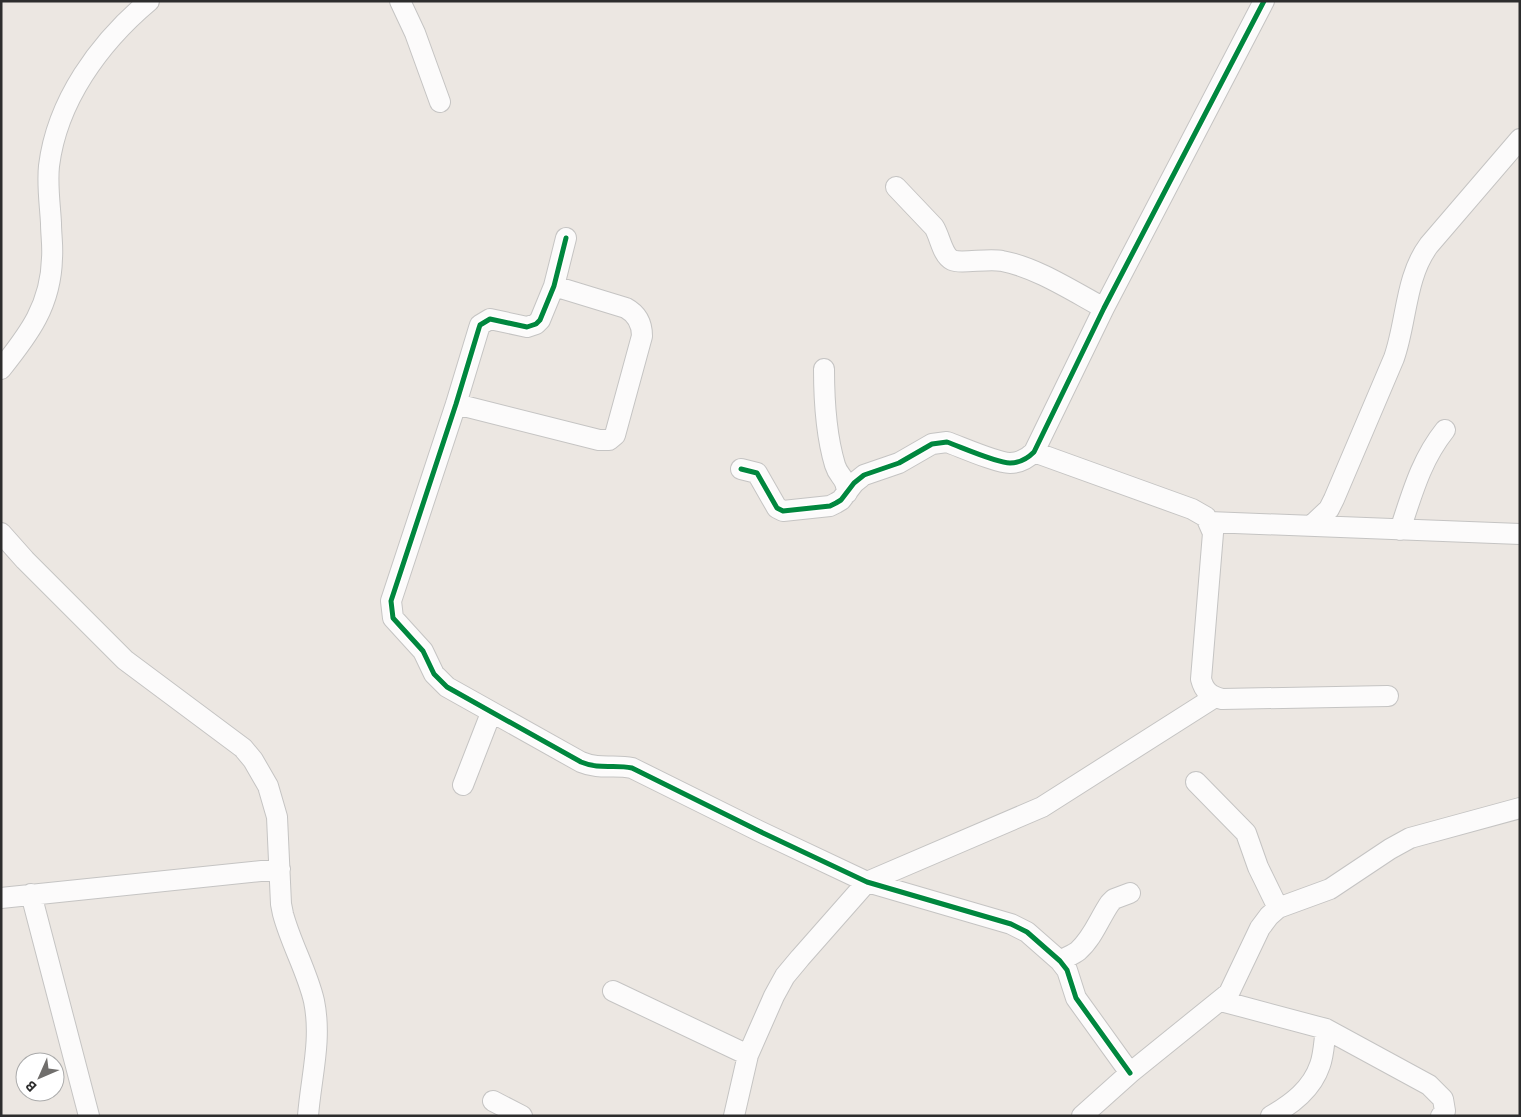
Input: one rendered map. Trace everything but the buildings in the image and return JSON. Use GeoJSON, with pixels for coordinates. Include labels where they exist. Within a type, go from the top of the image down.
{"type":"FeatureCollection","features":[{"type":"Feature","properties":{"kind":"street"},"geometry":{"type":"LineString","coordinates":[[1,369],[22,343],[36,321],[46,298],[52,258],[48,168],[54,138],[63,112],[78,82],[99,51],[149,1]]}},
{"type":"Feature","properties":{"kind":"street"},"geometry":{"type":"LineString","coordinates":[[400,1],[416,33],[440,102]]}},
{"type":"Feature","properties":{"kind":"street"},"geometry":{"type":"LineString","coordinates":[[741,469],[752,471],[759,476],[777,508],[783,511],[830,506],[841,500],[854,483],[864,475],[898,463],[937,442],[946,442],[1005,463],[1020,462],[1028,458],[1034,452],[1104,308],[1264,1]]}},
{"type":"Feature","properties":{"kind":"street"},"geometry":{"type":"LineString","coordinates":[[1311,526],[1329,509],[1334,499],[1394,358],[1401,338],[1417,264],[1429,245],[1520,139]]}},
{"type":"Feature","properties":{"kind":"street"},"geometry":{"type":"LineString","coordinates":[[896,187],[934,227],[946,255],[950,259],[956,261],[990,259],[1014,264],[1030,270],[1104,308]]}},
{"type":"Feature","properties":{"kind":"street"},"geometry":{"type":"LineString","coordinates":[[566,238],[554,286],[544,314],[536,324],[527,327],[490,319],[480,325],[391,600],[390,607],[393,618],[423,651],[439,681],[491,713],[589,765],[632,768],[867,882],[1010,924],[1027,932],[1060,961],[1067,970],[1076,998],[1130,1073]]}},
{"type":"Feature","properties":{"kind":"street"},"geometry":{"type":"LineString","coordinates":[[456,404],[599,440],[609,440],[616,435],[642,336],[641,323],[626,308],[554,286]]}},
{"type":"Feature","properties":{"kind":"street"},"geometry":{"type":"LineString","coordinates":[[824,369],[826,412],[835,465],[846,481],[847,493]]}},
{"type":"Feature","properties":{"kind":"street"},"geometry":{"type":"LineString","coordinates":[[1400,530],[1424,461],[1445,430]]}},
{"type":"Feature","properties":{"kind":"street"},"geometry":{"type":"LineString","coordinates":[[1034,452],[1192,509],[1202,514],[1209,522],[1213,533],[1201,680],[1205,690],[1215,697],[1222,699],[1388,696]]}},
{"type":"Feature","properties":{"kind":"street"},"geometry":{"type":"LineString","coordinates":[[1209,522],[1520,534]]}},
{"type":"Feature","properties":{"kind":"street"},"geometry":{"type":"LineString","coordinates":[[1,533],[25,560],[125,660],[243,748],[253,760],[268,786],[277,818],[283,914],[310,988],[316,1015],[317,1054],[308,1116]]}},
{"type":"Feature","properties":{"kind":"street"},"geometry":{"type":"LineString","coordinates":[[734,1116],[748,1055],[785,976],[867,882],[1042,806],[1215,697]]}},
{"type":"Feature","properties":{"kind":"street"},"geometry":{"type":"LineString","coordinates":[[463,785],[491,713]]}},
{"type":"Feature","properties":{"kind":"street"},"geometry":{"type":"LineString","coordinates":[[1196,782],[1246,833],[1258,867],[1278,908]]}},
{"type":"Feature","properties":{"kind":"street"},"geometry":{"type":"LineString","coordinates":[[1082,1116],[1130,1073],[1221,1001],[1233,987],[1260,928],[1278,908],[1330,889],[1410,838],[1520,808]]}},
{"type":"Feature","properties":{"kind":"street"},"geometry":{"type":"LineString","coordinates":[[1,898],[280,869]]}},
{"type":"Feature","properties":{"kind":"street"},"geometry":{"type":"LineString","coordinates":[[1060,961],[1074,954],[1085,945],[1114,899],[1130,893]]}},
{"type":"Feature","properties":{"kind":"street"},"geometry":{"type":"LineString","coordinates":[[31,894],[89,1116]]}},
{"type":"Feature","properties":{"kind":"street"},"geometry":{"type":"LineString","coordinates":[[613,991],[748,1055]]}},
{"type":"Feature","properties":{"kind":"street"},"geometry":{"type":"LineString","coordinates":[[1221,1001],[1326,1029],[1429,1085],[1443,1100],[1445,1110],[1441,1116]]}},
{"type":"Feature","properties":{"kind":"street"},"geometry":{"type":"LineString","coordinates":[[1271,1116],[1288,1106],[1306,1091],[1320,1065],[1326,1029]]}},
{"type":"Feature","properties":{"kind":"street"},"geometry":{"type":"LineString","coordinates":[[493,1101],[522,1116]]}},
{"type":"Feature","properties":{"kind":"cycle path"},"geometry":{"type":"LineString","coordinates":[[741,469],[757,473],[777,508],[783,511],[830,506],[841,500],[854,483],[864,475],[899,463],[932,444],[947,442],[988,458],[1010,463],[1026,459],[1034,452],[1104,308],[1264,1]]}},
{"type":"Feature","properties":{"kind":"cycle path"},"geometry":{"type":"LineString","coordinates":[[566,238],[554,286],[540,320],[536,324],[527,327],[490,319],[480,325],[391,601],[393,618],[423,651],[434,674],[447,687],[581,762],[594,766],[632,768],[867,882],[1011,924],[1027,932],[1060,961],[1067,970],[1076,998],[1130,1073]]}}]}
